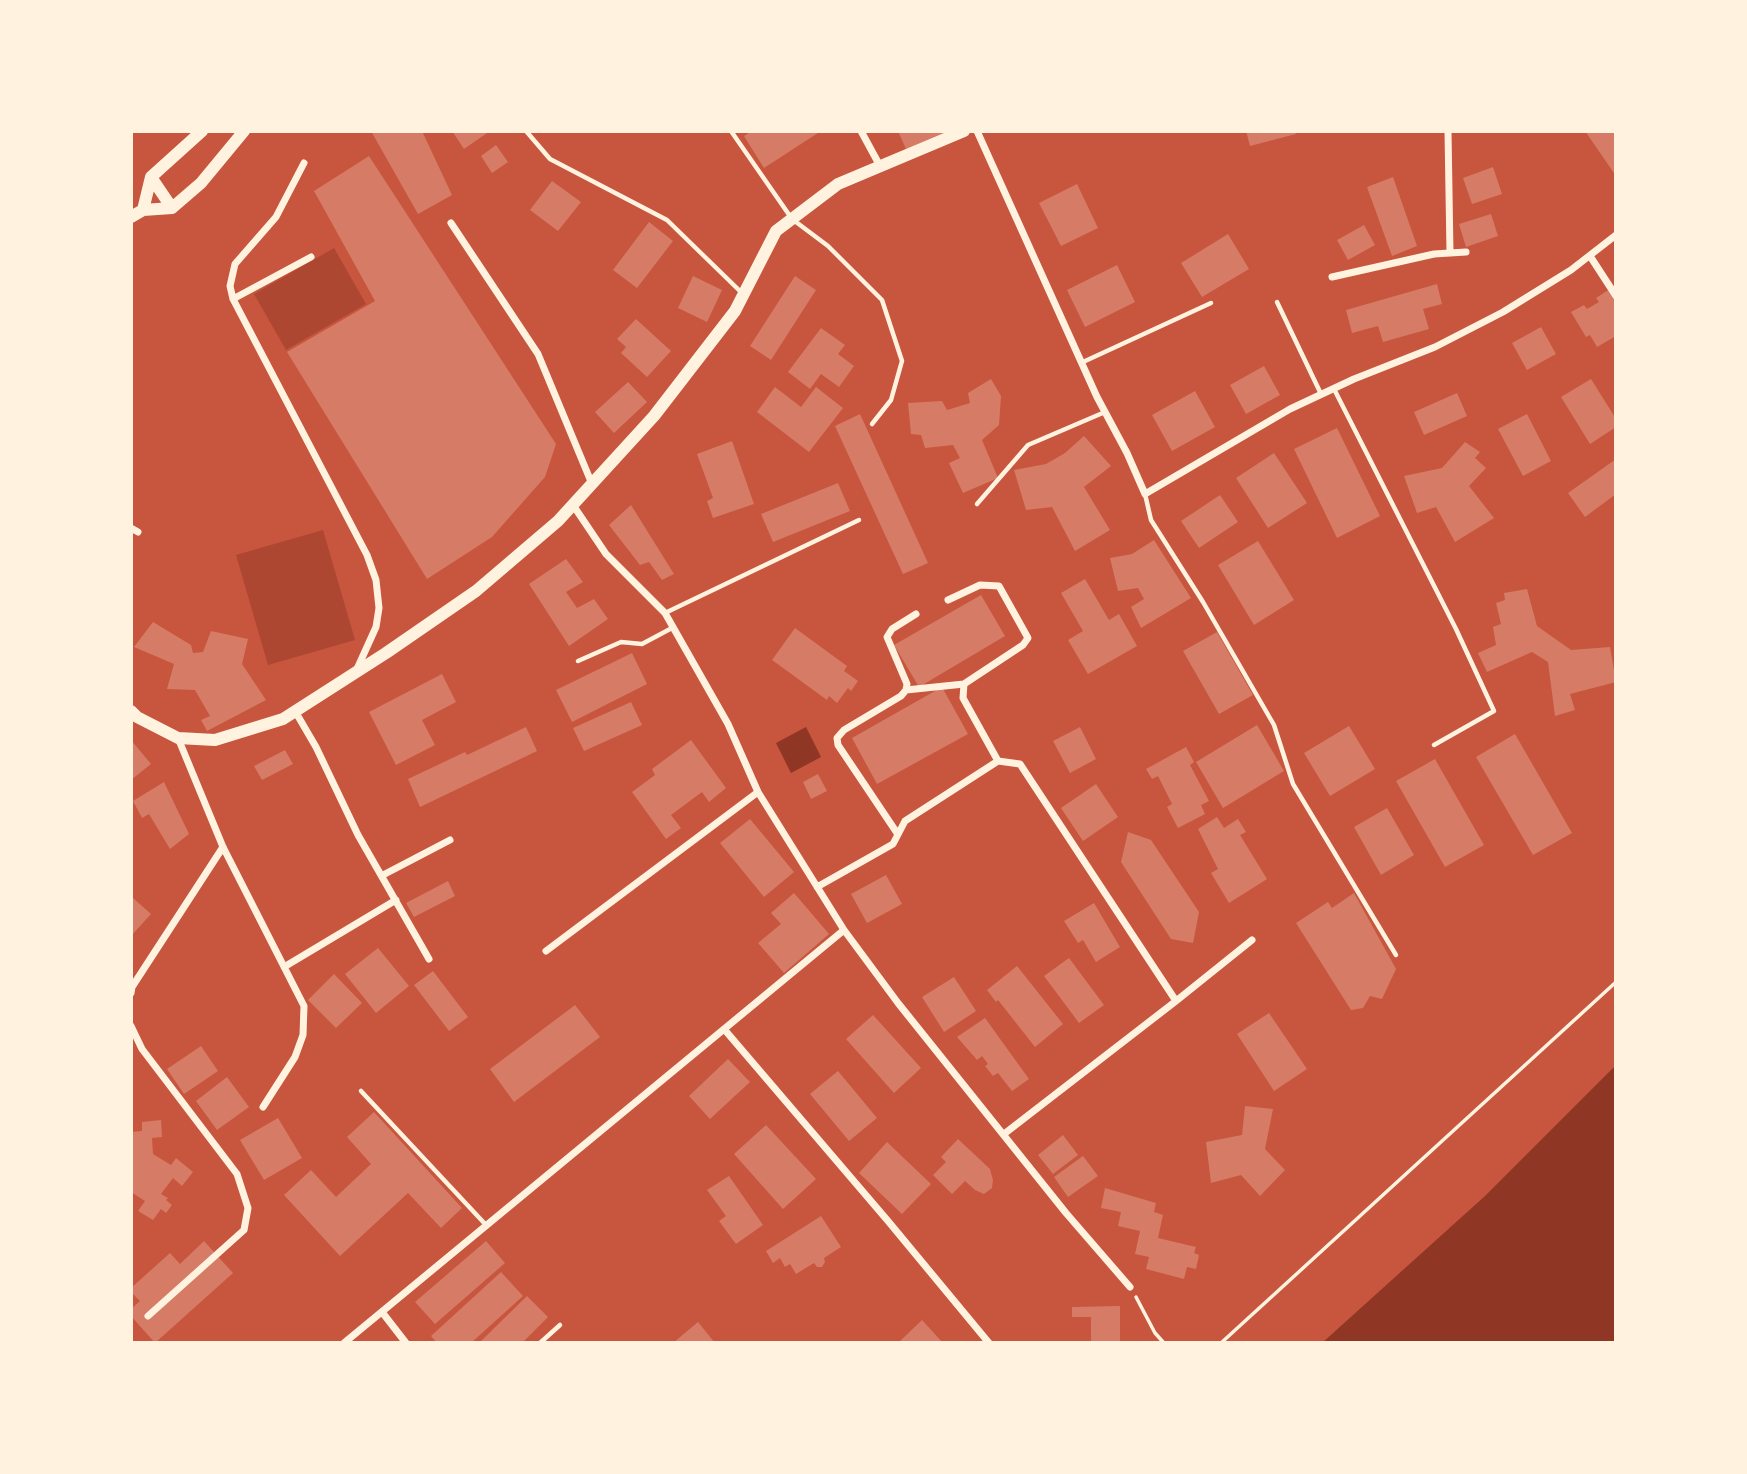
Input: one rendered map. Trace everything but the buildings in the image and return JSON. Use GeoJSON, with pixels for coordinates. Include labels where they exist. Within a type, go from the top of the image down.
{"type":"FeatureCollection","features":[{"type":"Feature","properties":{"kind":"street"},"geometry":{"type":"LineString","coordinates":[[137,214],[151,177],[202,131]]}},
{"type":"Feature","properties":{"kind":"street"},"geometry":{"type":"LineString","coordinates":[[137,214],[172,208],[201,183],[244,131]]}},
{"type":"Feature","properties":{"kind":"street"},"geometry":{"type":"LineString","coordinates":[[861,131],[880,166]]}},
{"type":"Feature","properties":{"kind":"street"},"geometry":{"type":"LineString","coordinates":[[131,711],[137,717],[178,738],[215,740],[283,719],[476,591],[558,521],[654,416],[735,311],[776,231],[838,184],[964,131]]}},
{"type":"Feature","properties":{"kind":"street"},"geometry":{"type":"LineString","coordinates":[[977,131],[1145,494],[1290,409],[1435,347],[1503,312],[1572,270],[1616,235]]}},
{"type":"Feature","properties":{"kind":"street"},"geometry":{"type":"LineString","coordinates":[[1448,131],[1450,253]]}},
{"type":"Feature","properties":{"kind":"street"},"geometry":{"type":"LineString","coordinates":[[304,163],[276,217],[235,264],[230,286],[233,299],[367,555],[376,580],[379,608],[376,626],[355,673]]}},
{"type":"Feature","properties":{"kind":"street"},"geometry":{"type":"LineString","coordinates":[[151,177],[172,208]]}},
{"type":"Feature","properties":{"kind":"street"},"geometry":{"type":"LineString","coordinates":[[451,223],[538,354],[592,485]]}},
{"type":"Feature","properties":{"kind":"street"},"geometry":{"type":"LineString","coordinates":[[1332,277],[1434,254],[1466,253]]}},
{"type":"Feature","properties":{"kind":"street"},"geometry":{"type":"LineString","coordinates":[[1590,256],[1616,296]]}},
{"type":"Feature","properties":{"kind":"street"},"geometry":{"type":"LineString","coordinates":[[233,299],[311,257]]}},
{"type":"Feature","properties":{"kind":"street"},"geometry":{"type":"LineString","coordinates":[[573,505],[606,554],[665,613],[728,724],[758,792],[844,930],[898,1003],[1066,1213],[1130,1287]]}},
{"type":"Feature","properties":{"kind":"street"},"geometry":{"type":"LineString","coordinates":[[906,690],[964,684],[1023,645],[1028,638],[999,586],[980,585],[948,600]]}},
{"type":"Feature","properties":{"kind":"street"},"geometry":{"type":"LineString","coordinates":[[897,833],[838,745],[837,738],[844,730],[901,696],[906,690],[907,684],[887,637],[892,629],[916,614]]}},
{"type":"Feature","properties":{"kind":"street"},"geometry":{"type":"LineString","coordinates":[[964,684],[963,698],[999,761]]}},
{"type":"Feature","properties":{"kind":"street"},"geometry":{"type":"LineString","coordinates":[[295,711],[316,747],[358,835],[429,959]]}},
{"type":"Feature","properties":{"kind":"street"},"geometry":{"type":"LineString","coordinates":[[178,738],[223,847],[304,1006],[306,1023],[295,1057],[263,1107]]}},
{"type":"Feature","properties":{"kind":"street"},"geometry":{"type":"LineString","coordinates":[[817,887],[893,844],[905,821],[999,761],[1020,764],[1176,1001]]}},
{"type":"Feature","properties":{"kind":"street"},"geometry":{"type":"LineString","coordinates":[[545,951],[758,792]]}},
{"type":"Feature","properties":{"kind":"street"},"geometry":{"type":"LineString","coordinates":[[383,875],[450,840]]}},
{"type":"Feature","properties":{"kind":"street"},"geometry":{"type":"LineString","coordinates":[[131,993],[132,987],[223,847]]}},
{"type":"Feature","properties":{"kind":"street"},"geometry":{"type":"LineString","coordinates":[[284,967],[396,900]]}},
{"type":"Feature","properties":{"kind":"street"},"geometry":{"type":"LineString","coordinates":[[344,1343],[844,930]]}},
{"type":"Feature","properties":{"kind":"street"},"geometry":{"type":"LineString","coordinates":[[1004,1134],[1252,940]]}},
{"type":"Feature","properties":{"kind":"street"},"geometry":{"type":"LineString","coordinates":[[131,1026],[142,1049],[237,1174],[248,1208],[244,1230],[148,1316]]}},
{"type":"Feature","properties":{"kind":"street"},"geometry":{"type":"LineString","coordinates":[[724,1029],[989,1343]]}},
{"type":"Feature","properties":{"kind":"street"},"geometry":{"type":"LineString","coordinates":[[382,1312],[406,1343]]}},
{"type":"Feature","properties":{"kind":"lane"},"geometry":{"type":"LineString","coordinates":[[526,131],[550,159],[667,220],[744,294]]}},
{"type":"Feature","properties":{"kind":"lane"},"geometry":{"type":"LineString","coordinates":[[731,131],[792,219],[828,246],[881,300],[902,361],[891,400],[872,424]]}},
{"type":"Feature","properties":{"kind":"lane"},"geometry":{"type":"LineString","coordinates":[[1277,302],[1321,394]]}},
{"type":"Feature","properties":{"kind":"lane"},"geometry":{"type":"LineString","coordinates":[[1083,362],[1211,303]]}},
{"type":"Feature","properties":{"kind":"lane"},"geometry":{"type":"LineString","coordinates":[[1334,388],[1494,711],[1434,745]]}},
{"type":"Feature","properties":{"kind":"lane"},"geometry":{"type":"LineString","coordinates":[[977,504],[1028,445],[1105,412]]}},
{"type":"Feature","properties":{"kind":"lane"},"geometry":{"type":"LineString","coordinates":[[1145,494],[1151,520],[1203,602],[1274,725],[1293,784],[1396,955]]}},
{"type":"Feature","properties":{"kind":"lane"},"geometry":{"type":"LineString","coordinates":[[665,613],[859,520]]}},
{"type":"Feature","properties":{"kind":"lane"},"geometry":{"type":"LineString","coordinates":[[578,661],[621,642],[642,644],[673,627]]}},
{"type":"Feature","properties":{"kind":"lane"},"geometry":{"type":"LineString","coordinates":[[361,1091],[486,1226]]}},
{"type":"Feature","properties":{"kind":"lane"},"geometry":{"type":"LineString","coordinates":[[540,1343],[560,1325]]}},
{"type":"Feature","properties":{"kind":"path"},"geometry":{"type":"LineString","coordinates":[[1221,1343],[1616,982]]}},
{"type":"Feature","properties":{"kind":"path"},"geometry":{"type":"LineString","coordinates":[[1130,1287],[1154,1333],[1164,1343]]}},
{"type":"Feature","properties":{"kind":"shaded area"},"geometry":{"type":"Polygon","coordinates":[[[334,248],[366,304],[286,350],[254,294],[334,248]]]}},
{"type":"Feature","properties":{"kind":"shaded area"},"geometry":{"type":"Polygon","coordinates":[[[323,530],[355,640],[268,665],[236,555],[323,530]]]}},
{"type":"Feature","properties":{"kind":"shaded area"},"geometry":{"type":"Polygon","coordinates":[[[806,727],[821,757],[791,773],[776,743],[806,727]]]}},
{"type":"Feature","properties":{"kind":"shaded area"},"geometry":{"type":"Polygon","coordinates":[[[1616,1065],[1616,1343],[1322,1343],[1485,1196],[1616,1065]]]}}]}
